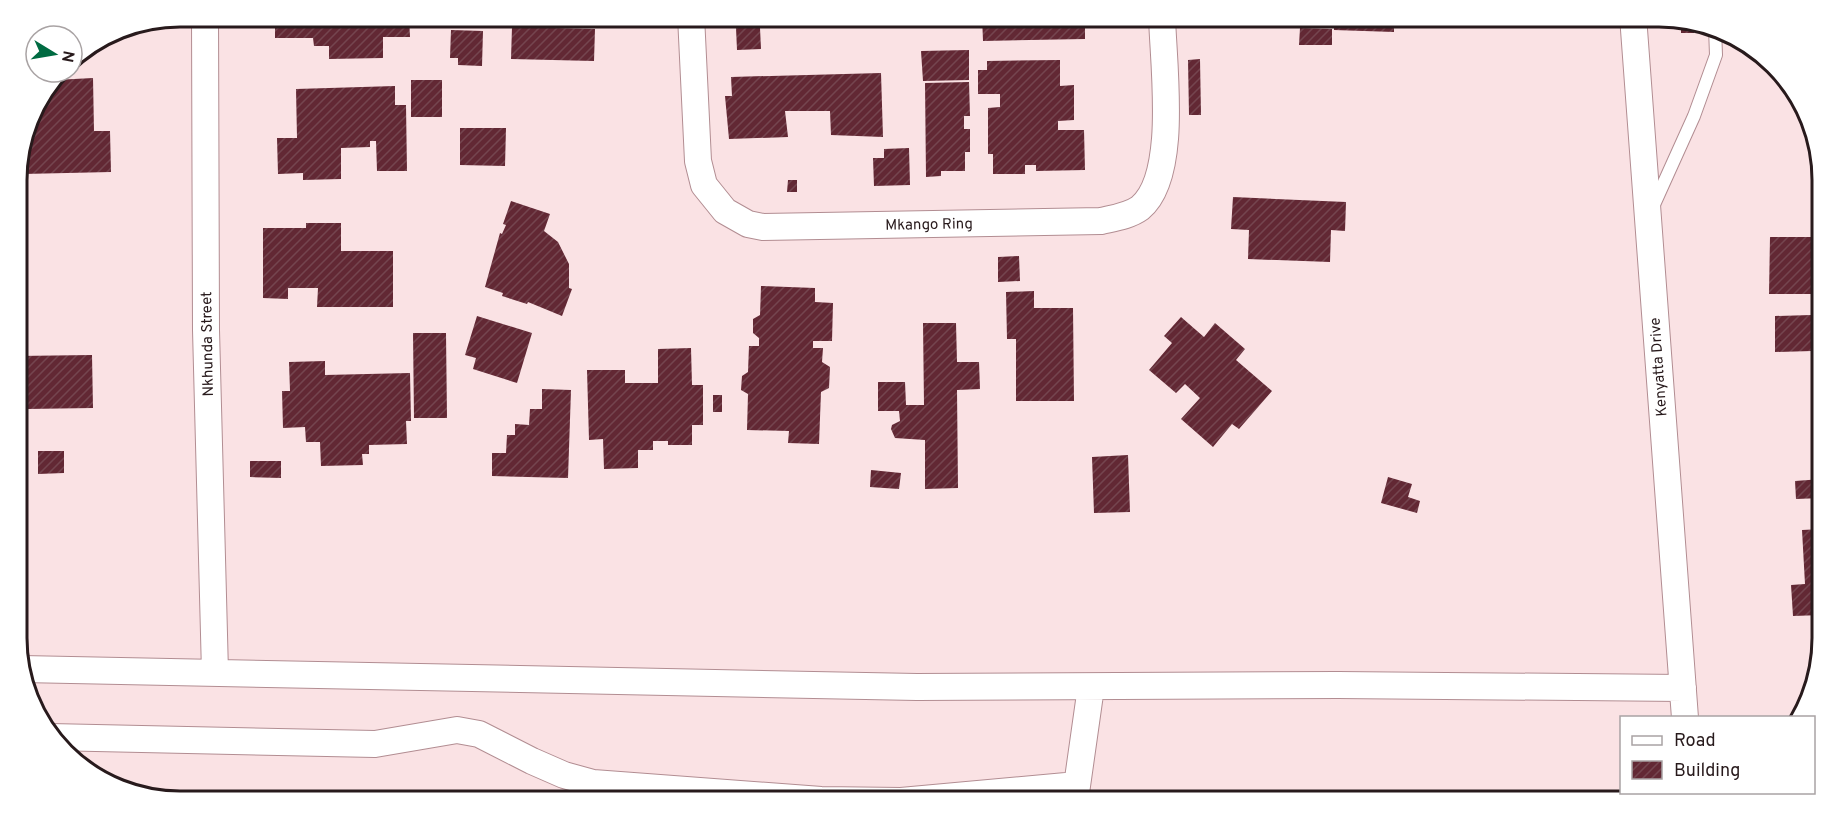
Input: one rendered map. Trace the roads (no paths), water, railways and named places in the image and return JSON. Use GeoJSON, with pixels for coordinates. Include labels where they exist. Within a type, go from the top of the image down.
{"type":"FeatureCollection","features":[{"type":"Feature","properties":{"kind":"street","name":"Nkhunda Street"},"geometry":{"type":"LineString","coordinates":[[205,27],[206,330],[215,672]]}},
{"type":"Feature","properties":{"kind":"street","name":"Mkango Ring"},"geometry":{"type":"LineString","coordinates":[[692,27],[698,161],[704,185],[725,211],[748,224],[763,227],[1101,220],[1125,216],[1139,209],[1154,191],[1161,174],[1165,147],[1162,27]]}},
{"type":"Feature","properties":{"kind":"street","name":"Kenyatta Drive"},"geometry":{"type":"LineString","coordinates":[[1634,27],[1685,716]]}},
{"type":"Feature","properties":{"kind":"street"},"geometry":{"type":"LineString","coordinates":[[30,669],[905,687],[1683,688]]}},
{"type":"Feature","properties":{"kind":"street"},"geometry":{"type":"LineString","coordinates":[[1076,791],[1091,687]]}},
{"type":"Feature","properties":{"kind":"street"},"geometry":{"type":"LineString","coordinates":[[64,737],[375,744],[457,730],[479,734],[564,775],[593,783],[700,791]]}},
{"type":"Feature","properties":{"kind":"lane"},"geometry":{"type":"LineString","coordinates":[[1647,221],[1694,116],[1716,55],[1715,38]]}}]}
